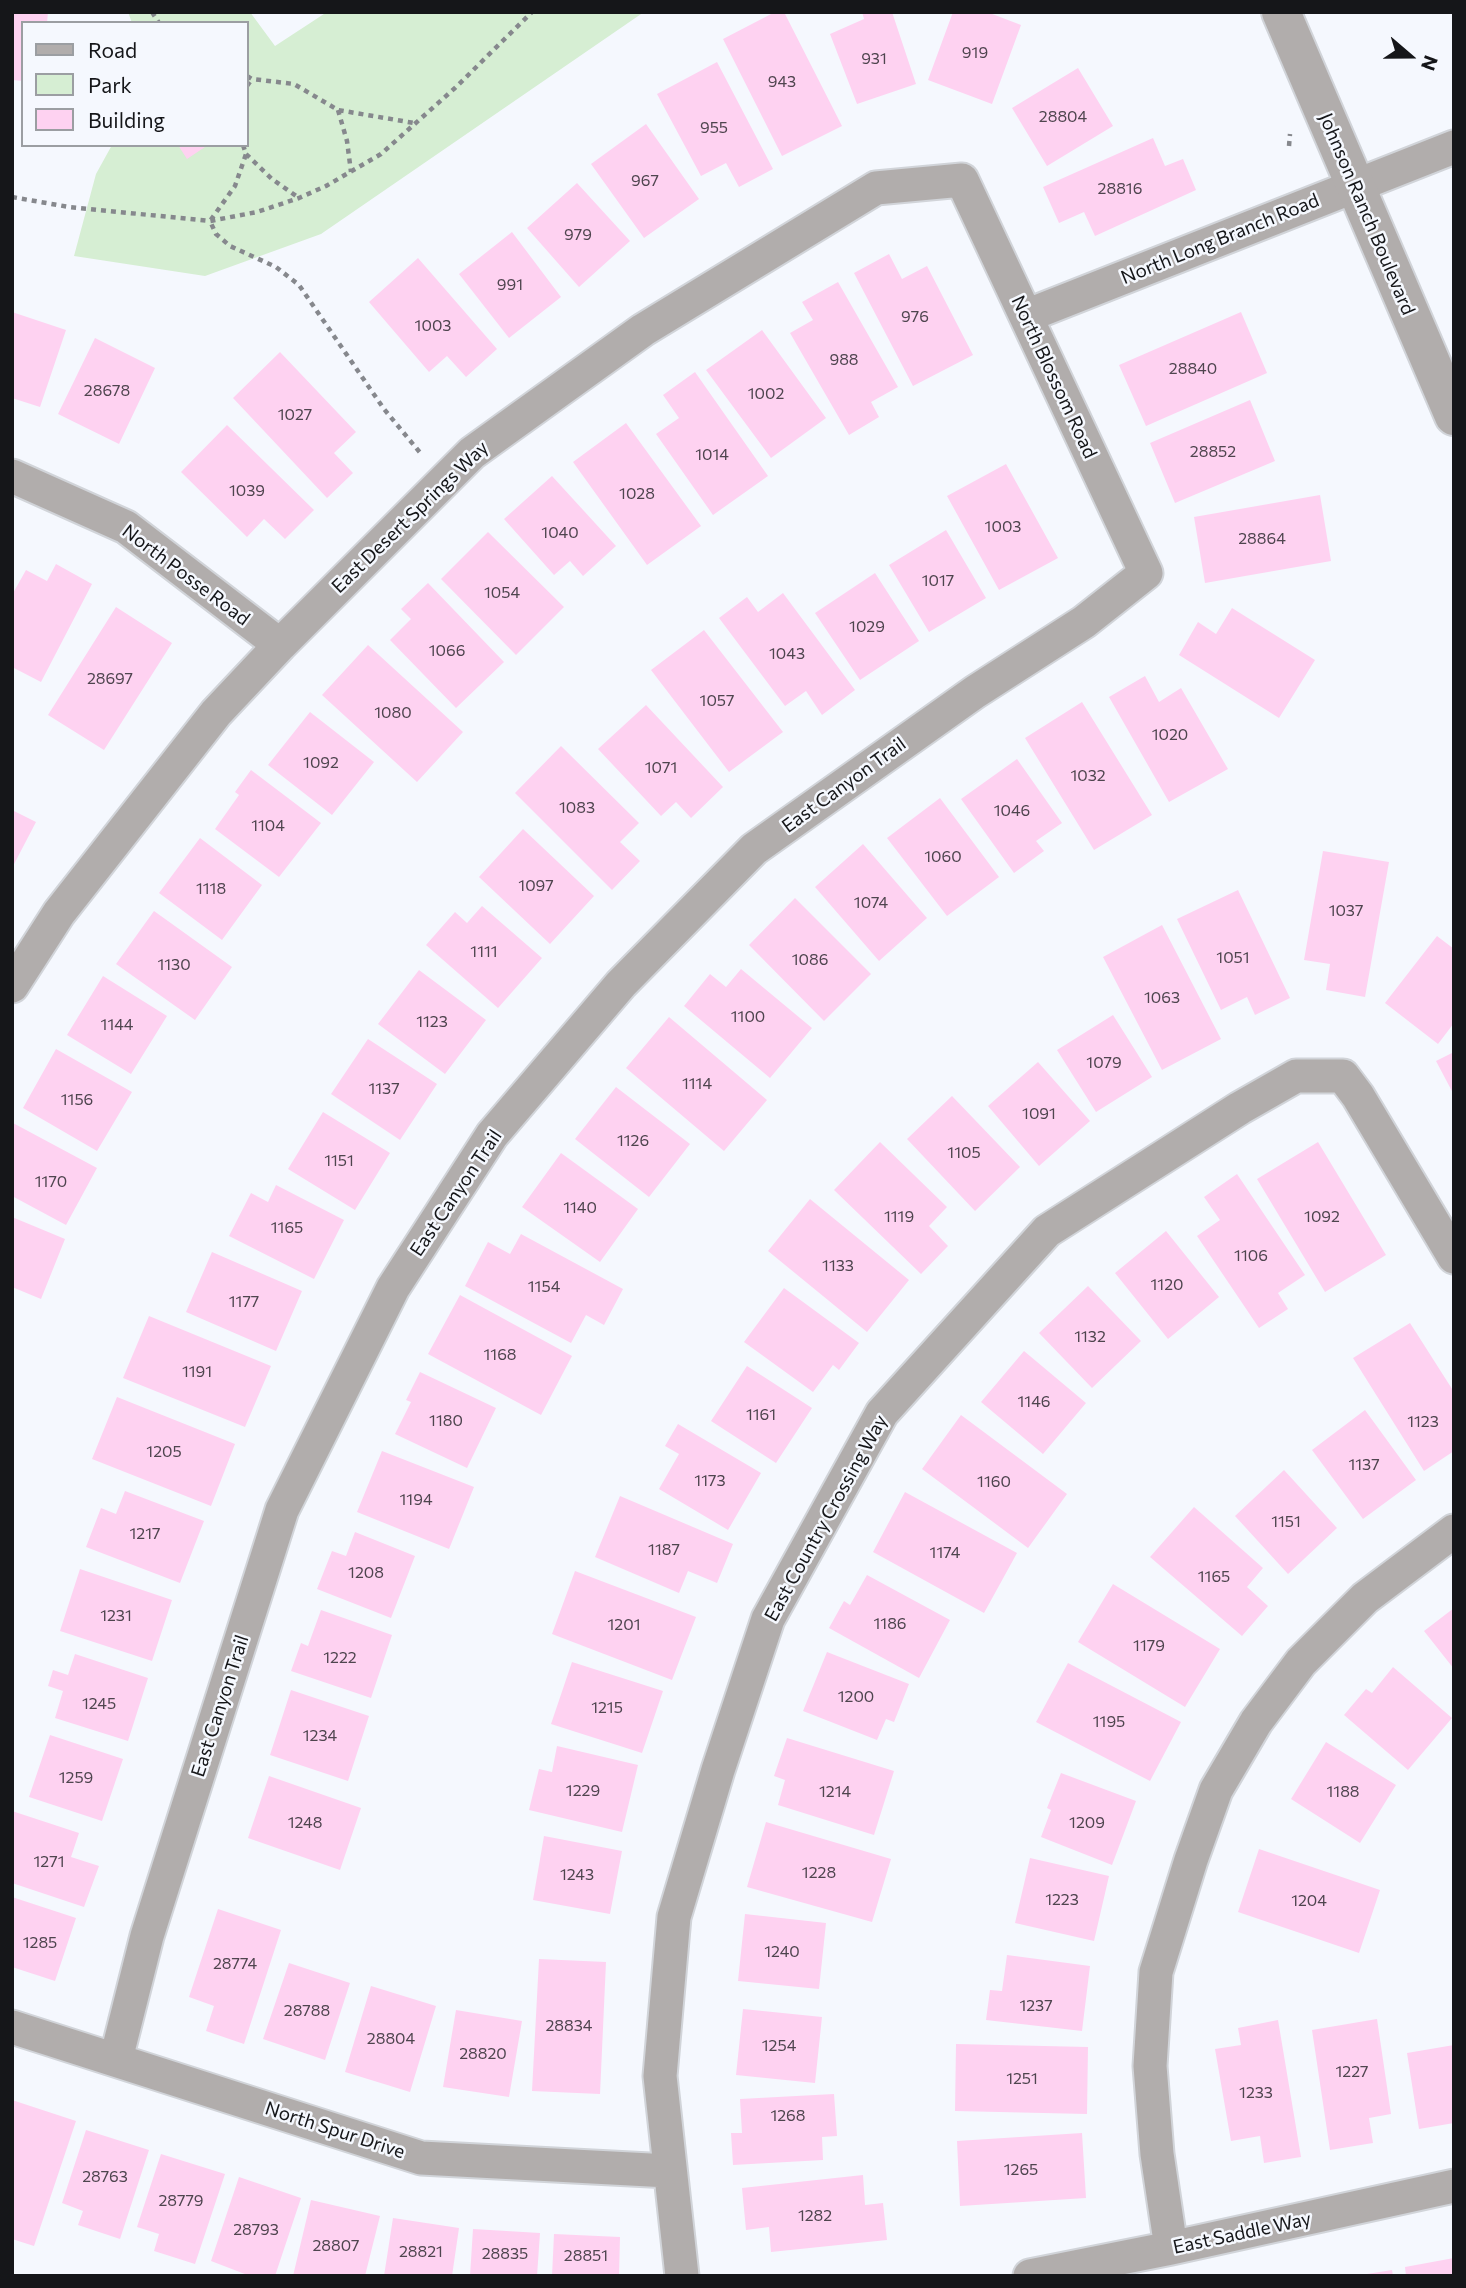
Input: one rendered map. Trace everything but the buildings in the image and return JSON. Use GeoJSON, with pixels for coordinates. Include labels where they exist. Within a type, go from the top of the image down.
{"type":"FeatureCollection","features":[{"type":"Feature","properties":{"kind":"street","name":"Johnson Ranch Boulevard"},"geometry":{"type":"LineString","coordinates":[[1281,12],[1454,416]]}},
{"type":"Feature","properties":{"kind":"street","name":"North Long Branch Road"},"geometry":{"type":"LineString","coordinates":[[1026,316],[1454,146]]}},
{"type":"Feature","properties":{"kind":"street","name":"North Blossom Road"},"geometry":{"type":"LineString","coordinates":[[962,180],[1146,573]]}},
{"type":"Feature","properties":{"kind":"street","name":"East Desert Springs Way"},"geometry":{"type":"LineString","coordinates":[[12,986],[59,913],[216,713],[280,645],[472,453],[643,330],[876,188],[962,180]]}},
{"type":"Feature","properties":{"kind":"street","name":"North Posse Road"},"geometry":{"type":"LineString","coordinates":[[12,475],[126,527],[280,645]]}},
{"type":"Feature","properties":{"kind":"street","name":"East Canyon Trail"},"geometry":{"type":"LineString","coordinates":[[116,2059],[146,1936],[282,1510],[393,1288],[492,1135],[621,984],[754,849],[975,692],[1084,622],[1146,573]]}},
{"type":"Feature","properties":{"kind":"street","name":"East Country Crossing Way"},"geometry":{"type":"LineString","coordinates":[[682,2276],[660,2076],[674,1917],[718,1770],[768,1619],[883,1413],[1047,1231],[1240,1108],[1296,1076],[1343,1076],[1358,1096],[1454,1257]]}},
{"type":"Feature","properties":{"kind":"street"},"geometry":{"type":"LineString","coordinates":[[1171,2248],[1157,2154],[1150,2066],[1156,1972],[1216,1790],[1256,1722],[1301,1662],[1365,1598],[1454,1531]]}},
{"type":"Feature","properties":{"kind":"street","name":"North Spur Drive"},"geometry":{"type":"LineString","coordinates":[[12,2027],[421,2158],[669,2171]]}},
{"type":"Feature","properties":{"kind":"street","name":"East Saddle Way"},"geometry":{"type":"LineString","coordinates":[[1030,2276],[1454,2186]]}},
{"type":"Feature","properties":{"kind":"path"},"geometry":{"type":"LineString","coordinates":[[12,197],[69,207],[210,221],[257,212],[299,198],[327,186],[381,154],[497,49],[532,12]]}},
{"type":"Feature","properties":{"kind":"path"},"geometry":{"type":"LineString","coordinates":[[249,77],[294,84],[338,110],[414,124]]}},
{"type":"Feature","properties":{"kind":"path"},"geometry":{"type":"LineString","coordinates":[[338,110],[347,141],[351,172]]}},
{"type":"Feature","properties":{"kind":"path"},"geometry":{"type":"LineString","coordinates":[[244,147],[246,154],[272,179],[299,198]]}},
{"type":"Feature","properties":{"kind":"path"},"geometry":{"type":"LineString","coordinates":[[210,221],[234,186],[246,154]]}},
{"type":"Feature","properties":{"kind":"path"},"geometry":{"type":"LineString","coordinates":[[210,221],[216,234],[230,246],[276,267],[299,285],[384,409],[445,481]]}},
{"type":"Feature","properties":{"kind":"green space"},"geometry":{"type":"Polygon","coordinates":[[[128,12],[250,12],[275,46],[327,12],[644,12],[321,234],[205,276],[74,256],[96,174],[111,147],[248,147],[248,21],[131,21],[128,12]]]}}]}
